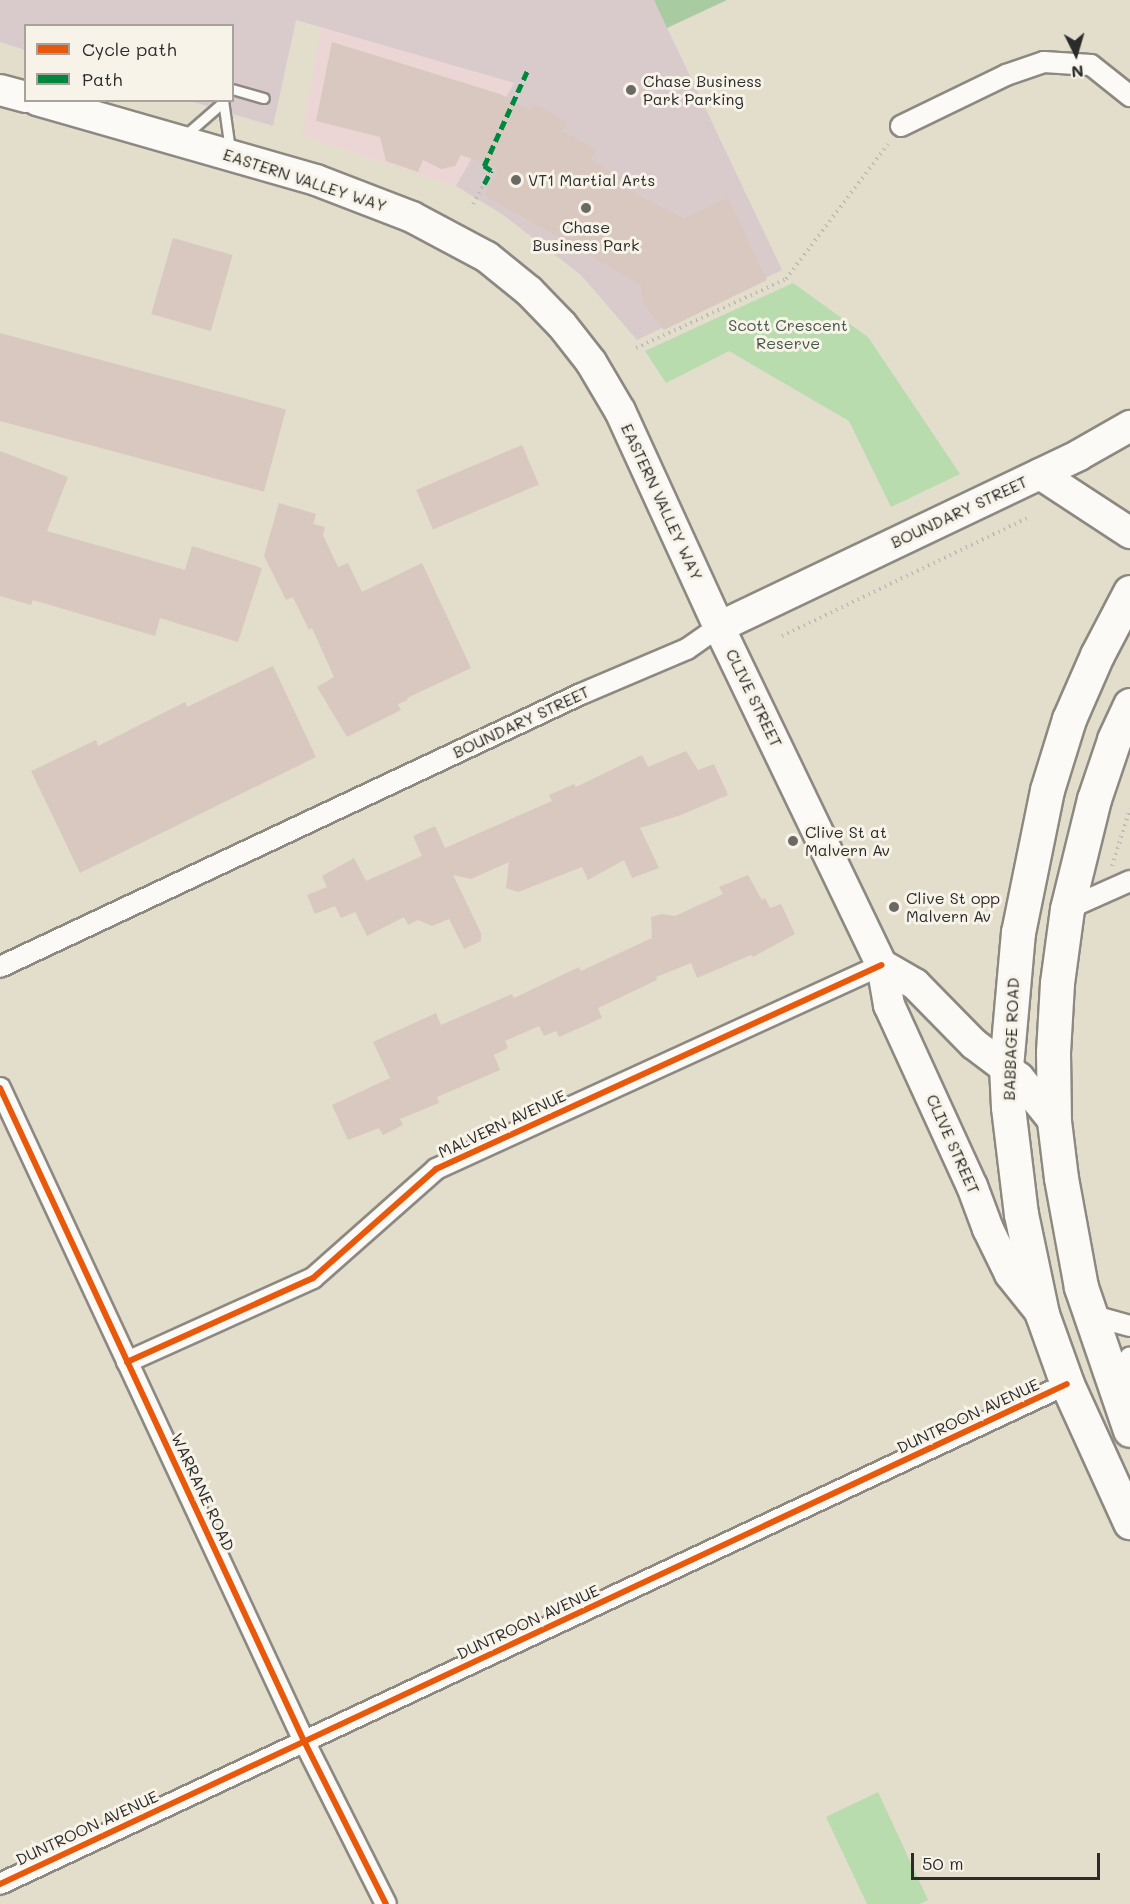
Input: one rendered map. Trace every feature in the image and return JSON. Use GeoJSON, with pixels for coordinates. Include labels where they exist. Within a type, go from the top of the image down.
{"type":"FeatureCollection","features":[{"type":"Feature","properties":{"kind":"highway","name":"BABBAGE ROAD"},"geometry":{"type":"LineString","coordinates":[[1130,592],[1097,654],[1069,719],[1047,790],[1018,932],[1006,1066],[1008,1107],[1020,1203],[1042,1314],[1066,1384],[1130,1522]]}},
{"type":"Feature","properties":{"kind":"highway"},"geometry":{"type":"LineString","coordinates":[[1130,705],[1114,740],[1094,799],[1067,909],[1057,983],[1054,1121],[1081,1287],[1130,1430]]}},
{"type":"Feature","properties":{"kind":"main road"},"geometry":{"type":"LineString","coordinates":[[0,90],[24,96]]}},
{"type":"Feature","properties":{"kind":"main road","name":"EASTERN VALLEY WAY"},"geometry":{"type":"LineString","coordinates":[[44,102],[348,191],[412,217],[487,257],[529,291],[562,325],[591,362],[620,411],[719,627]]}},
{"type":"Feature","properties":{"kind":"main road","name":"BOUNDARY STREET"},"geometry":{"type":"LineString","coordinates":[[719,627],[1040,474],[1130,426]]}},
{"type":"Feature","properties":{"kind":"main road","name":"BOUNDARY STREET"},"geometry":{"type":"LineString","coordinates":[[1040,474],[1130,533]]}},
{"type":"Feature","properties":{"kind":"main road","name":"CLIVE STREET"},"geometry":{"type":"LineString","coordinates":[[719,627],[882,965],[889,1005],[972,1186],[988,1229],[1010,1274],[1042,1314]]}},
{"type":"Feature","properties":{"kind":"main road"},"geometry":{"type":"LineString","coordinates":[[882,965],[915,984],[974,1044],[1006,1066],[1031,1091],[1054,1121]]}},
{"type":"Feature","properties":{"kind":"street"},"geometry":{"type":"LineString","coordinates":[[901,126],[1006,75],[1044,62],[1091,65],[1130,96]]}},
{"type":"Feature","properties":{"kind":"street","name":"BOUNDARY STREET"},"geometry":{"type":"LineString","coordinates":[[0,967],[581,694],[687,649],[719,627]]}},
{"type":"Feature","properties":{"kind":"street"},"geometry":{"type":"LineString","coordinates":[[1067,909],[1130,881]]}},
{"type":"Feature","properties":{"kind":"street","name":"MALVERN AVENUE"},"geometry":{"type":"LineString","coordinates":[[127,1362],[313,1278],[436,1169],[882,965]]}},
{"type":"Feature","properties":{"kind":"street","name":"WARRANE ROAD"},"geometry":{"type":"LineString","coordinates":[[0,1088],[304,1741],[386,1904]]}},
{"type":"Feature","properties":{"kind":"street"},"geometry":{"type":"LineString","coordinates":[[1090,1315],[1130,1326]]}},
{"type":"Feature","properties":{"kind":"street"},"geometry":{"type":"LineString","coordinates":[[1114,1388],[1130,1358]]}},
{"type":"Feature","properties":{"kind":"street","name":"DUNTROON AVENUE"},"geometry":{"type":"LineString","coordinates":[[0,1884],[1066,1384]]}},
{"type":"Feature","properties":{"kind":"lane"},"geometry":{"type":"LineString","coordinates":[[234,90],[264,98]]}},
{"type":"Feature","properties":{"kind":"lane"},"geometry":{"type":"LineString","coordinates":[[178,140],[222,102]]}},
{"type":"Feature","properties":{"kind":"lane"},"geometry":{"type":"LineString","coordinates":[[222,102],[231,155]]}},
{"type":"Feature","properties":{"kind":"path"},"geometry":{"type":"LineString","coordinates":[[636,348],[786,279],[901,126]]}},
{"type":"Feature","properties":{"kind":"path"},"geometry":{"type":"LineString","coordinates":[[473,204],[484,184]]}},
{"type":"Feature","properties":{"kind":"path"},"geometry":{"type":"LineString","coordinates":[[782,636],[1027,518]]}},
{"type":"Feature","properties":{"kind":"path"},"geometry":{"type":"LineString","coordinates":[[1111,867],[1130,808]]}},
{"type":"Feature","properties":{"kind":"shaded area"},"geometry":{"type":"Polygon","coordinates":[[[0,0],[654,0],[782,270],[637,340],[581,275],[502,214],[456,186],[514,83],[296,20],[273,126],[193,102],[234,102],[234,24],[24,24],[24,50],[0,42],[0,0]]]}},
{"type":"Feature","properties":{"kind":"shaded area"},"geometry":{"type":"Polygon","coordinates":[[[321,27],[514,83],[456,186],[302,135],[321,27]]]}},
{"type":"Feature","properties":{"kind":"green space"},"geometry":{"type":"Polygon","coordinates":[[[654,0],[727,0],[667,28],[654,0]]]}},
{"type":"Feature","properties":{"kind":"green space","name":"Scott Crescent Reserve"},"geometry":{"type":"Polygon","coordinates":[[[793,283],[868,337],[960,474],[891,507],[849,421],[729,351],[666,383],[645,351],[793,283]]]}},
{"type":"Feature","properties":{"kind":"green space"},"geometry":{"type":"Polygon","coordinates":[[[878,1792],[928,1900],[920,1904],[867,1904],[826,1817],[878,1792]]]}},
{"type":"Feature","properties":{"kind":"building","name":"Chase Business Park"},"geometry":{"type":"Polygon","coordinates":[[[332,42],[500,94],[530,110],[534,104],[568,122],[562,131],[597,150],[590,159],[623,178],[618,185],[684,218],[728,198],[767,280],[664,330],[643,303],[641,285],[484,195],[498,168],[461,155],[455,166],[441,169],[423,160],[418,172],[386,161],[380,137],[316,121],[332,42]]]}},
{"type":"Feature","properties":{"kind":"building"},"geometry":{"type":"Polygon","coordinates":[[[173,238],[233,255],[211,331],[151,314],[173,238]]]}},
{"type":"Feature","properties":{"kind":"building"},"geometry":{"type":"Polygon","coordinates":[[[0,333],[286,410],[264,492],[0,421],[0,333]]]}},
{"type":"Feature","properties":{"kind":"building"},"geometry":{"type":"Polygon","coordinates":[[[522,445],[539,485],[433,530],[416,490],[522,445]]]}},
{"type":"Feature","properties":{"kind":"building"},"geometry":{"type":"Polygon","coordinates":[[[0,451],[68,477],[47,531],[185,570],[192,546],[262,568],[238,642],[160,618],[155,636],[33,600],[31,605],[0,596],[0,451]]]}},
{"type":"Feature","properties":{"kind":"building"},"geometry":{"type":"Polygon","coordinates":[[[279,503],[316,514],[313,524],[325,527],[323,535],[338,567],[348,563],[362,592],[422,563],[471,668],[407,698],[408,700],[398,704],[401,710],[347,737],[317,687],[334,677],[312,628],[309,630],[293,597],[286,600],[264,556],[279,503]]]}},
{"type":"Feature","properties":{"kind":"building"},"geometry":{"type":"Polygon","coordinates":[[[273,666],[316,757],[80,873],[31,771],[96,740],[98,746],[185,702],[187,707],[273,666]]]}},
{"type":"Feature","properties":{"kind":"building"},"geometry":{"type":"Polygon","coordinates":[[[686,751],[698,770],[714,764],[728,795],[681,815],[640,828],[659,868],[632,878],[624,860],[588,880],[582,867],[518,892],[506,888],[509,862],[471,879],[453,875],[481,933],[481,941],[464,949],[449,919],[432,926],[418,920],[408,925],[404,917],[367,936],[355,912],[341,918],[335,906],[315,914],[307,895],[327,887],[322,876],[354,858],[366,881],[422,856],[413,836],[435,826],[445,848],[552,801],[549,795],[574,784],[576,787],[642,755],[648,767],[686,751]]]}},
{"type":"Feature","properties":{"kind":"building"},"geometry":{"type":"Polygon","coordinates":[[[748,875],[762,900],[765,898],[770,908],[781,904],[795,934],[753,957],[751,955],[697,978],[691,963],[656,977],[657,980],[598,1008],[602,1018],[559,1037],[556,1031],[544,1036],[539,1026],[505,1041],[508,1048],[494,1055],[500,1070],[437,1097],[439,1103],[400,1119],[403,1125],[383,1135],[379,1128],[348,1140],[332,1105],[390,1078],[373,1042],[436,1013],[441,1025],[512,994],[514,998],[579,967],[581,971],[652,938],[651,917],[662,914],[675,916],[723,894],[719,887],[748,875]]]}},
{"type":"Feature","properties":{"kind":"marked path"},"geometry":{"type":"LineString","coordinates":[[484,184],[491,171],[484,166],[528,69]]}},
{"type":"Feature","properties":{"kind":"cycle path"},"geometry":{"type":"LineString","coordinates":[[127,1362],[313,1278],[436,1169],[882,965]]}},
{"type":"Feature","properties":{"kind":"cycle path"},"geometry":{"type":"LineString","coordinates":[[0,1088],[304,1741],[386,1904]]}},
{"type":"Feature","properties":{"kind":"cycle path"},"geometry":{"type":"LineString","coordinates":[[0,1884],[1067,1384]]}},
{"type":"Feature","properties":{"kind":"place","name":"Chase Business Park Parking"},"geometry":{"type":"Point","coordinates":[631,90]}},
{"type":"Feature","properties":{"kind":"place","name":"VT1 Martial Arts"},"geometry":{"type":"Point","coordinates":[516,180]}},
{"type":"Feature","properties":{"kind":"place","name":"Chase Business Park"},"geometry":{"type":"Point","coordinates":[586,208]}},
{"type":"Feature","properties":{"kind":"place","name":"Clive St at Malvern Av"},"geometry":{"type":"Point","coordinates":[793,841]}},
{"type":"Feature","properties":{"kind":"place","name":"Clive St opp Malvern Av"},"geometry":{"type":"Point","coordinates":[894,907]}}]}
